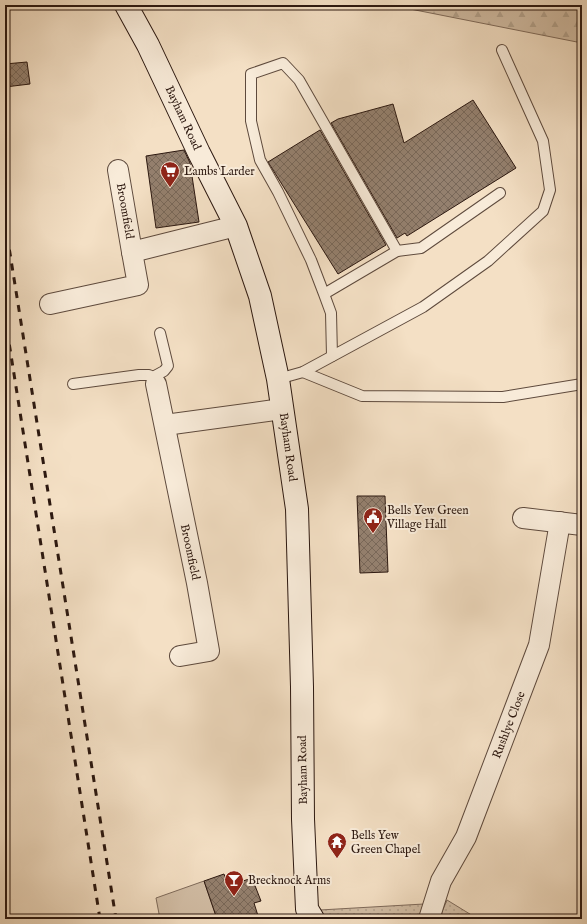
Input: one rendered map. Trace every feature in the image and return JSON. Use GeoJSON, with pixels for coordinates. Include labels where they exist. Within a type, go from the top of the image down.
{"type":"FeatureCollection","features":[{"type":"Feature","properties":{"kind":"main road","name":"Bayham Road"},"geometry":{"type":"LineString","coordinates":[[126,5],[148,45],[199,153],[236,226],[260,296],[278,379],[297,509],[307,909],[313,919]]}},
{"type":"Feature","properties":{"kind":"street","name":"Broomfield"},"geometry":{"type":"LineString","coordinates":[[50,304],[138,285],[118,170]]}},
{"type":"Feature","properties":{"kind":"street","name":"Broomfield"},"geometry":{"type":"LineString","coordinates":[[132,252],[236,226]]}},
{"type":"Feature","properties":{"kind":"street","name":"Broomfield"},"geometry":{"type":"LineString","coordinates":[[155,380],[197,583],[209,651],[180,656]]}},
{"type":"Feature","properties":{"kind":"street"},"geometry":{"type":"LineString","coordinates":[[165,425],[282,409]]}},
{"type":"Feature","properties":{"kind":"street"},"geometry":{"type":"LineString","coordinates":[[522,518],[582,525]]}},
{"type":"Feature","properties":{"kind":"street","name":"Rushlye Close"},"geometry":{"type":"LineString","coordinates":[[430,919],[441,881],[466,837],[539,645],[560,522]]}},
{"type":"Feature","properties":{"kind":"lane"},"geometry":{"type":"LineString","coordinates":[[278,379],[304,372],[422,307],[488,261],[543,211],[550,190],[543,141],[502,50]]}},
{"type":"Feature","properties":{"kind":"lane"},"geometry":{"type":"LineString","coordinates":[[332,356],[331,313],[311,260],[278,192],[260,160],[251,121],[251,74],[284,63],[299,80],[397,251]]}},
{"type":"Feature","properties":{"kind":"lane"},"geometry":{"type":"LineString","coordinates":[[324,294],[397,251],[421,248],[500,193]]}},
{"type":"Feature","properties":{"kind":"lane"},"geometry":{"type":"LineString","coordinates":[[73,384],[139,375],[149,375],[155,380],[168,366],[160,333]]}},
{"type":"Feature","properties":{"kind":"lane"},"geometry":{"type":"LineString","coordinates":[[304,372],[362,396],[503,397],[582,384]]}},
{"type":"Feature","properties":{"kind":"green space"},"geometry":{"type":"Polygon","coordinates":[[[390,5],[582,5],[582,43],[390,5]]]}},
{"type":"Feature","properties":{"kind":"green space"},"geometry":{"type":"Polygon","coordinates":[[[204,881],[217,919],[160,919],[156,898],[204,881]]]}},
{"type":"Feature","properties":{"kind":"green space"},"geometry":{"type":"Polygon","coordinates":[[[447,900],[478,919],[439,919],[447,900]]]}},
{"type":"Feature","properties":{"kind":"green space"},"geometry":{"type":"Polygon","coordinates":[[[424,904],[421,919],[322,919],[320,910],[424,904]]]}},
{"type":"Feature","properties":{"kind":"building"},"geometry":{"type":"Polygon","coordinates":[[[27,62],[30,84],[5,87],[5,64],[27,62]]]}},
{"type":"Feature","properties":{"kind":"building"},"geometry":{"type":"Polygon","coordinates":[[[473,100],[516,168],[407,236],[405,233],[397,238],[331,123],[338,119],[393,104],[404,143],[473,100]]]}},
{"type":"Feature","properties":{"kind":"building"},"geometry":{"type":"Polygon","coordinates":[[[320,130],[386,245],[338,274],[268,162],[320,130]]]}},
{"type":"Feature","properties":{"kind":"building"},"geometry":{"type":"Polygon","coordinates":[[[184,150],[190,163],[199,222],[156,228],[146,156],[184,150]]]}},
{"type":"Feature","properties":{"kind":"building","name":"Bells Yew Green Village Hall"},"geometry":{"type":"Polygon","coordinates":[[[357,496],[385,496],[388,572],[360,573],[357,496]]]}},
{"type":"Feature","properties":{"kind":"building","name":"Brecknock Arms"},"geometry":{"type":"Polygon","coordinates":[[[224,874],[228,886],[252,878],[261,901],[254,903],[259,919],[217,919],[204,881],[224,874]]]}},
{"type":"Feature","properties":{"kind":"railway"},"geometry":{"type":"LineString","coordinates":[[5,222],[116,919]]}},
{"type":"Feature","properties":{"kind":"railway"},"geometry":{"type":"LineString","coordinates":[[5,317],[100,919]]}},
{"type":"Feature","properties":{"kind":"place","name":"Lambs Larder"},"geometry":{"type":"Point","coordinates":[170,188]}},
{"type":"Feature","properties":{"kind":"place","name":"Bells Yew Green Village Hall"},"geometry":{"type":"Point","coordinates":[373,534]}},
{"type":"Feature","properties":{"kind":"place","name":"Bells Yew Green Chapel"},"geometry":{"type":"Point","coordinates":[337,859]}},
{"type":"Feature","properties":{"kind":"place","name":"Brecknock Arms"},"geometry":{"type":"Point","coordinates":[234,897]}}]}
